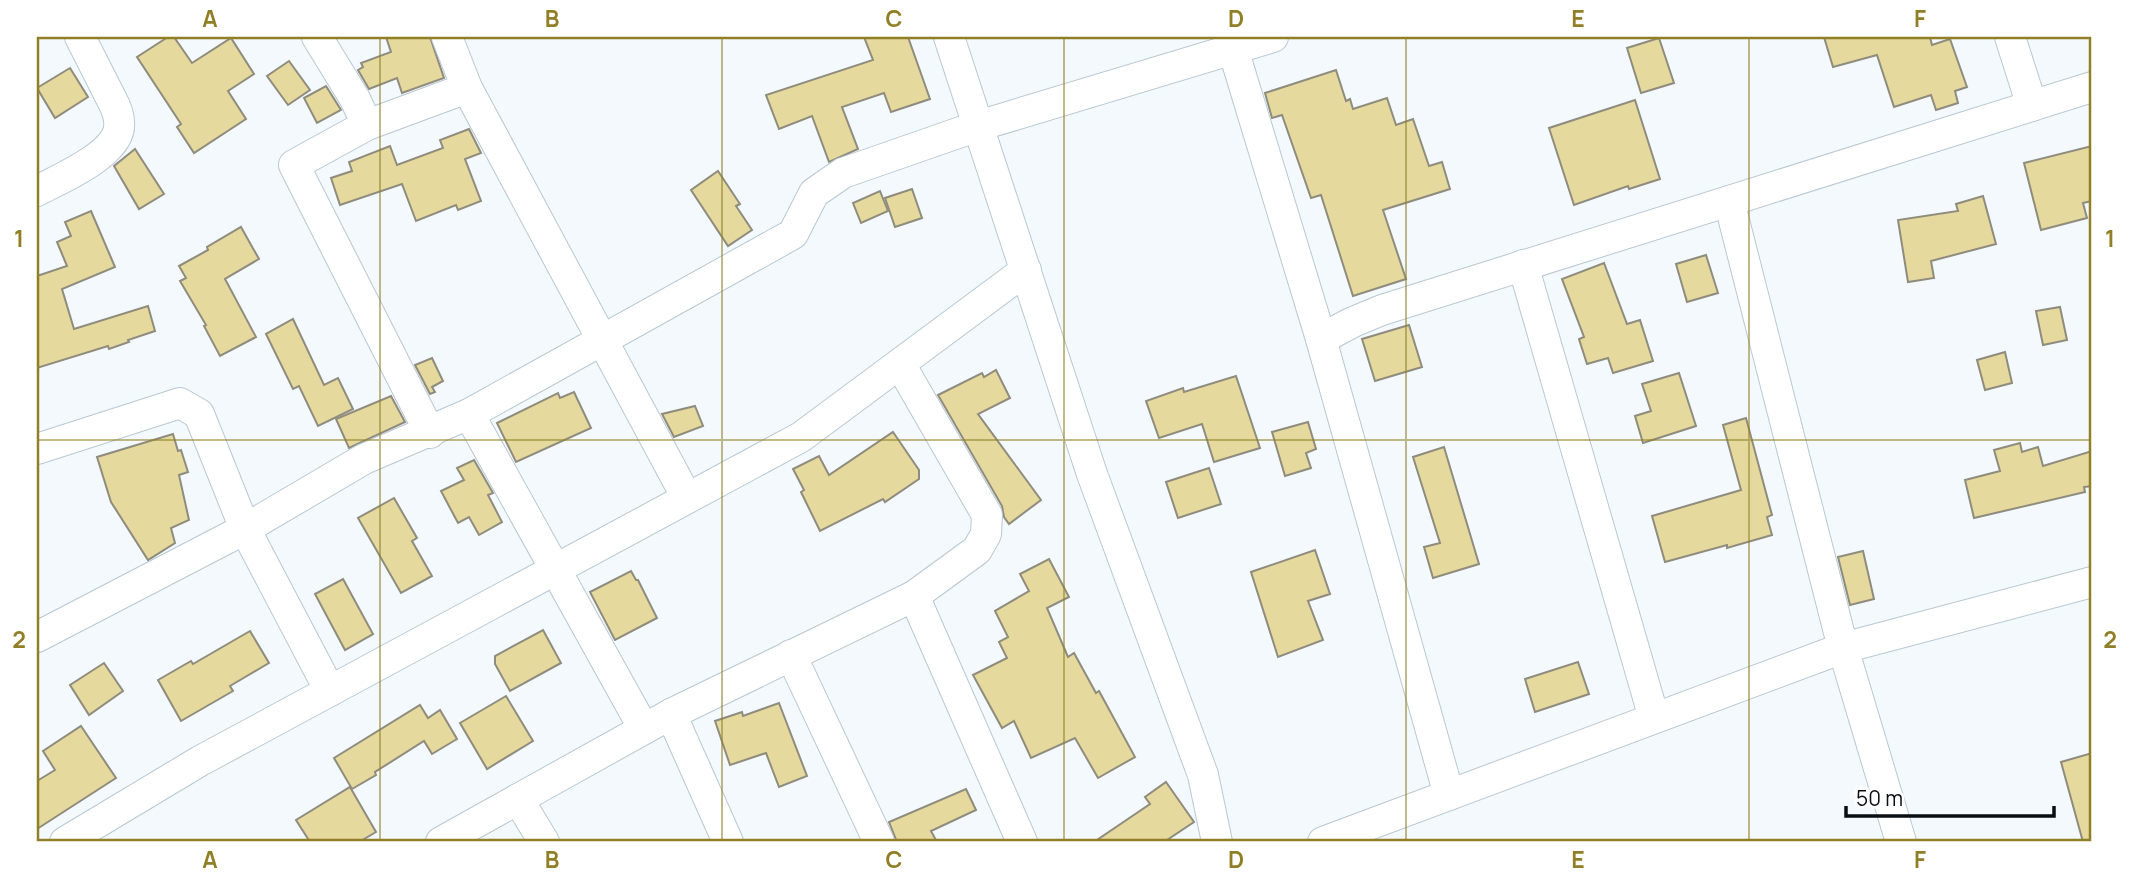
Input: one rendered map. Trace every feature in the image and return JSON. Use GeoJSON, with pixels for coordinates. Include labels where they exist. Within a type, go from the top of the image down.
{"type":"FeatureCollection","features":[{"type":"Feature","properties":{"kind":"street"},"geometry":{"type":"LineString","coordinates":[[317,37],[355,99],[367,125]]}},
{"type":"Feature","properties":{"kind":"street"},"geometry":{"type":"LineString","coordinates":[[447,37],[467,88],[687,498]]}},
{"type":"Feature","properties":{"kind":"street"},"geometry":{"type":"LineString","coordinates":[[949,37],[1092,474],[1203,775],[1217,842]]}},
{"type":"Feature","properties":{"kind":"street"},"geometry":{"type":"LineString","coordinates":[[37,637],[245,529],[364,459],[469,414],[793,234],[814,192],[843,173],[978,126],[1273,37]]}},
{"type":"Feature","properties":{"kind":"street"},"geometry":{"type":"LineString","coordinates":[[2010,37],[2032,106]]}},
{"type":"Feature","properties":{"kind":"street"},"geometry":{"type":"LineString","coordinates":[[37,191],[89,163],[117,136],[119,118],[89,39]]}},
{"type":"Feature","properties":{"kind":"street"},"geometry":{"type":"LineString","coordinates":[[1233,49],[1321,340],[1449,795]]}},
{"type":"Feature","properties":{"kind":"street"},"geometry":{"type":"LineString","coordinates":[[1321,340],[1382,310],[2092,87]]}},
{"type":"Feature","properties":{"kind":"street"},"geometry":{"type":"LineString","coordinates":[[429,433],[294,165],[367,125],[467,88]]}},
{"type":"Feature","properties":{"kind":"street"},"geometry":{"type":"LineString","coordinates":[[1729,201],[1843,648],[1900,842]]}},
{"type":"Feature","properties":{"kind":"street"},"geometry":{"type":"LineString","coordinates":[[1523,265],[1654,718]]}},
{"type":"Feature","properties":{"kind":"street"},"geometry":{"type":"LineString","coordinates":[[65,842],[200,761],[800,437],[1026,270]]}},
{"type":"Feature","properties":{"kind":"street"},"geometry":{"type":"LineString","coordinates":[[441,842],[644,729],[914,596],[977,550],[986,534],[987,515],[900,364]]}},
{"type":"Feature","properties":{"kind":"street"},"geometry":{"type":"LineString","coordinates":[[37,449],[180,403],[200,414],[245,529],[330,691]]}},
{"type":"Feature","properties":{"kind":"street"},"geometry":{"type":"LineString","coordinates":[[469,414],[644,729]]}},
{"type":"Feature","properties":{"kind":"street"},"geometry":{"type":"LineString","coordinates":[[1323,842],[1843,648],[2092,582]]}},
{"type":"Feature","properties":{"kind":"street"},"geometry":{"type":"LineString","coordinates":[[914,596],[1022,842]]}},
{"type":"Feature","properties":{"kind":"street"},"geometry":{"type":"LineString","coordinates":[[790,655],[879,842]]}},
{"type":"Feature","properties":{"kind":"street"},"geometry":{"type":"LineString","coordinates":[[671,715],[728,842]]}},
{"type":"Feature","properties":{"kind":"street"},"geometry":{"type":"LineString","coordinates":[[518,799],[544,842]]}},
{"type":"Feature","properties":{"kind":"building"},"geometry":{"type":"Polygon","coordinates":[[[168,37],[174,37],[192,63],[231,38],[254,74],[228,91],[246,119],[194,153],[177,127],[181,124],[137,57],[168,37]]]}},
{"type":"Feature","properties":{"kind":"building"},"geometry":{"type":"Polygon","coordinates":[[[386,37],[430,37],[444,78],[402,93],[397,78],[369,89],[358,70],[363,67],[361,63],[391,52],[386,37]]]}},
{"type":"Feature","properties":{"kind":"building"},"geometry":{"type":"Polygon","coordinates":[[[864,37],[908,37],[930,99],[891,112],[884,93],[842,107],[858,149],[829,162],[812,116],[779,129],[766,95],[873,60],[864,37]]]}},
{"type":"Feature","properties":{"kind":"building"},"geometry":{"type":"Polygon","coordinates":[[[1824,37],[1930,37],[1932,45],[1950,39],[1967,87],[1955,91],[1958,103],[1936,110],[1931,95],[1894,107],[1877,55],[1833,67],[1824,37]]]}},
{"type":"Feature","properties":{"kind":"building"},"geometry":{"type":"Polygon","coordinates":[[[1659,38],[1674,83],[1641,93],[1627,48],[1659,38]]]}},
{"type":"Feature","properties":{"kind":"building"},"geometry":{"type":"Polygon","coordinates":[[[289,61],[310,90],[288,105],[267,76],[289,61]]]}},
{"type":"Feature","properties":{"kind":"building"},"geometry":{"type":"Polygon","coordinates":[[[70,68],[88,97],[55,118],[37,88],[70,68]]]}},
{"type":"Feature","properties":{"kind":"building"},"geometry":{"type":"Polygon","coordinates":[[[1336,70],[1346,101],[1350,99],[1353,109],[1387,98],[1396,125],[1413,119],[1429,166],[1442,162],[1450,189],[1383,210],[1406,279],[1353,296],[1321,195],[1311,198],[1282,115],[1272,118],[1265,93],[1336,70]]]}},
{"type":"Feature","properties":{"kind":"building"},"geometry":{"type":"Polygon","coordinates":[[[326,86],[341,110],[317,123],[304,98],[326,86]]]}},
{"type":"Feature","properties":{"kind":"building"},"geometry":{"type":"Polygon","coordinates":[[[1635,100],[1660,179],[1629,189],[1628,186],[1574,205],[1549,128],[1635,100]]]}},
{"type":"Feature","properties":{"kind":"building"},"geometry":{"type":"Polygon","coordinates":[[[469,129],[481,153],[465,159],[481,201],[458,210],[456,205],[416,221],[402,184],[340,205],[331,178],[352,171],[349,162],[390,146],[397,165],[443,148],[440,140],[469,129]]]}},
{"type":"Feature","properties":{"kind":"building"},"geometry":{"type":"Polygon","coordinates":[[[2092,146],[2092,201],[2083,203],[2087,218],[2041,230],[2024,163],[2092,146]]]}},
{"type":"Feature","properties":{"kind":"building"},"geometry":{"type":"Polygon","coordinates":[[[135,149],[164,194],[139,209],[114,166],[135,149]]]}},
{"type":"Feature","properties":{"kind":"building"},"geometry":{"type":"Polygon","coordinates":[[[718,171],[740,204],[736,206],[752,230],[728,246],[691,190],[718,171]]]}},
{"type":"Feature","properties":{"kind":"building"},"geometry":{"type":"Polygon","coordinates":[[[912,189],[922,218],[895,227],[885,198],[912,189]]]}},
{"type":"Feature","properties":{"kind":"building"},"geometry":{"type":"Polygon","coordinates":[[[880,191],[888,211],[861,223],[853,203],[880,191]]]}},
{"type":"Feature","properties":{"kind":"building"},"geometry":{"type":"Polygon","coordinates":[[[1983,196],[1996,244],[1931,261],[1934,278],[1908,282],[1898,220],[1958,211],[1956,204],[1983,196]]]}},
{"type":"Feature","properties":{"kind":"building"},"geometry":{"type":"Polygon","coordinates":[[[91,211],[115,267],[62,289],[74,329],[148,306],[155,331],[109,349],[108,346],[37,368],[37,276],[67,266],[57,242],[71,236],[65,222],[91,211]]]}},
{"type":"Feature","properties":{"kind":"building"},"geometry":{"type":"Polygon","coordinates":[[[241,227],[259,259],[225,279],[256,337],[220,356],[204,326],[206,325],[180,281],[186,278],[179,266],[241,227]]]}},
{"type":"Feature","properties":{"kind":"building"},"geometry":{"type":"Polygon","coordinates":[[[1706,255],[1718,293],[1687,302],[1676,264],[1706,255]]]}},
{"type":"Feature","properties":{"kind":"building"},"geometry":{"type":"Polygon","coordinates":[[[1604,263],[1627,324],[1640,320],[1653,361],[1613,373],[1608,358],[1587,364],[1579,339],[1584,337],[1562,279],[1604,263]]]}},
{"type":"Feature","properties":{"kind":"building"},"geometry":{"type":"Polygon","coordinates":[[[2060,307],[2067,340],[2043,345],[2036,311],[2060,307]]]}},
{"type":"Feature","properties":{"kind":"building"},"geometry":{"type":"Polygon","coordinates":[[[293,319],[324,385],[338,378],[353,409],[318,426],[299,386],[293,389],[266,334],[293,319]]]}},
{"type":"Feature","properties":{"kind":"building"},"geometry":{"type":"Polygon","coordinates":[[[1409,325],[1422,367],[1375,381],[1362,339],[1409,325]]]}},
{"type":"Feature","properties":{"kind":"building"},"geometry":{"type":"Polygon","coordinates":[[[2005,352],[2012,383],[1985,390],[1977,360],[2005,352]]]}},
{"type":"Feature","properties":{"kind":"building"},"geometry":{"type":"Polygon","coordinates":[[[432,358],[443,381],[432,387],[435,392],[430,394],[415,365],[432,358]]]}},
{"type":"Feature","properties":{"kind":"building"},"geometry":{"type":"Polygon","coordinates":[[[996,370],[1010,398],[978,414],[1041,500],[1009,524],[1004,517],[1002,506],[938,395],[982,373],[984,377],[996,370]]]}},
{"type":"Feature","properties":{"kind":"building"},"geometry":{"type":"Polygon","coordinates":[[[1679,373],[1696,426],[1643,443],[1635,416],[1651,411],[1642,384],[1679,373]]]}},
{"type":"Feature","properties":{"kind":"building"},"geometry":{"type":"Polygon","coordinates":[[[1236,376],[1260,448],[1214,462],[1202,424],[1159,438],[1146,401],[1183,388],[1184,392],[1236,376]]]}},
{"type":"Feature","properties":{"kind":"building"},"geometry":{"type":"Polygon","coordinates":[[[574,392],[591,428],[516,462],[497,423],[558,393],[560,398],[574,392]]]}},
{"type":"Feature","properties":{"kind":"building"},"geometry":{"type":"Polygon","coordinates":[[[391,396],[405,422],[349,448],[336,419],[391,396]]]}},
{"type":"Feature","properties":{"kind":"building"},"geometry":{"type":"Polygon","coordinates":[[[695,406],[703,426],[674,437],[662,414],[695,406]]]}},
{"type":"Feature","properties":{"kind":"building"},"geometry":{"type":"Polygon","coordinates":[[[1746,418],[1772,515],[1767,517],[1772,535],[1665,562],[1652,516],[1741,490],[1723,425],[1746,418]]]}},
{"type":"Feature","properties":{"kind":"building"},"geometry":{"type":"Polygon","coordinates":[[[1308,422],[1316,449],[1306,453],[1311,468],[1285,476],[1272,432],[1308,422]]]}},
{"type":"Feature","properties":{"kind":"building"},"geometry":{"type":"Polygon","coordinates":[[[893,432],[919,470],[919,479],[885,502],[883,499],[820,531],[793,469],[819,456],[829,475],[893,432]]]}},
{"type":"Feature","properties":{"kind":"building"},"geometry":{"type":"Polygon","coordinates":[[[173,434],[188,472],[179,475],[189,520],[171,528],[175,543],[148,560],[111,502],[97,457],[173,434]]]}},
{"type":"Feature","properties":{"kind":"building"},"geometry":{"type":"Polygon","coordinates":[[[2020,443],[2022,452],[2038,447],[2043,466],[2092,451],[2092,486],[2084,487],[2085,492],[1974,518],[1965,480],[2000,471],[1994,450],[2020,443]]]}},
{"type":"Feature","properties":{"kind":"building"},"geometry":{"type":"Polygon","coordinates":[[[1444,447],[1479,564],[1433,578],[1424,547],[1440,543],[1413,457],[1444,447]]]}},
{"type":"Feature","properties":{"kind":"building"},"geometry":{"type":"Polygon","coordinates":[[[474,460],[493,493],[488,495],[502,522],[479,535],[469,517],[458,523],[441,491],[464,480],[457,468],[474,460]]]}},
{"type":"Feature","properties":{"kind":"building"},"geometry":{"type":"Polygon","coordinates":[[[1209,468],[1221,504],[1178,518],[1166,482],[1209,468]]]}},
{"type":"Feature","properties":{"kind":"building"},"geometry":{"type":"Polygon","coordinates":[[[394,498],[417,538],[412,541],[432,576],[401,593],[358,518],[394,498]]]}},
{"type":"Feature","properties":{"kind":"building"},"geometry":{"type":"Polygon","coordinates":[[[1315,550],[1330,594],[1308,601],[1323,640],[1278,657],[1251,572],[1315,550]]]}},
{"type":"Feature","properties":{"kind":"building"},"geometry":{"type":"Polygon","coordinates":[[[1863,551],[1874,599],[1850,605],[1838,557],[1863,551]]]}},
{"type":"Feature","properties":{"kind":"building"},"geometry":{"type":"Polygon","coordinates":[[[1049,559],[1069,597],[1047,608],[1068,657],[1074,653],[1096,693],[1099,691],[1135,757],[1098,778],[1075,738],[1031,758],[1014,721],[1002,728],[973,675],[1007,658],[999,642],[1008,637],[995,611],[1029,591],[1020,574],[1049,559]]]}},
{"type":"Feature","properties":{"kind":"building"},"geometry":{"type":"Polygon","coordinates":[[[631,571],[657,618],[615,640],[590,592],[631,571]]]}},
{"type":"Feature","properties":{"kind":"building"},"geometry":{"type":"Polygon","coordinates":[[[343,579],[373,634],[345,650],[315,594],[343,579]]]}},
{"type":"Feature","properties":{"kind":"building"},"geometry":{"type":"Polygon","coordinates":[[[543,630],[561,663],[510,691],[495,664],[495,656],[543,630]]]}},
{"type":"Feature","properties":{"kind":"building"},"geometry":{"type":"Polygon","coordinates":[[[250,631],[269,663],[230,686],[233,691],[181,721],[158,680],[191,661],[193,664],[250,631]]]}},
{"type":"Feature","properties":{"kind":"building"},"geometry":{"type":"Polygon","coordinates":[[[1578,662],[1589,694],[1535,712],[1525,679],[1578,662]]]}},
{"type":"Feature","properties":{"kind":"building"},"geometry":{"type":"Polygon","coordinates":[[[104,663],[123,691],[89,715],[70,685],[104,663]]]}},
{"type":"Feature","properties":{"kind":"building"},"geometry":{"type":"Polygon","coordinates":[[[506,696],[533,741],[487,769],[460,723],[506,696]]]}},
{"type":"Feature","properties":{"kind":"building"},"geometry":{"type":"Polygon","coordinates":[[[779,703],[807,776],[779,787],[766,753],[730,765],[715,721],[742,712],[743,716],[779,703]]]}},
{"type":"Feature","properties":{"kind":"building"},"geometry":{"type":"Polygon","coordinates":[[[420,705],[428,718],[440,710],[457,739],[432,754],[424,741],[352,789],[334,758],[420,705]]]}},
{"type":"Feature","properties":{"kind":"building"},"geometry":{"type":"Polygon","coordinates":[[[81,726],[116,778],[37,829],[37,781],[55,770],[43,751],[81,726]]]}},
{"type":"Feature","properties":{"kind":"building"},"geometry":{"type":"Polygon","coordinates":[[[2092,753],[2092,842],[2083,842],[2061,762],[2092,753]]]}},
{"type":"Feature","properties":{"kind":"building"},"geometry":{"type":"Polygon","coordinates":[[[1166,782],[1194,822],[1164,842],[1094,842],[1150,804],[1145,797],[1166,782]]]}},
{"type":"Feature","properties":{"kind":"building"},"geometry":{"type":"Polygon","coordinates":[[[350,787],[376,832],[359,842],[310,842],[296,820],[350,787]]]}},
{"type":"Feature","properties":{"kind":"building"},"geometry":{"type":"Polygon","coordinates":[[[966,789],[976,810],[931,831],[937,842],[897,842],[889,822],[966,789]]]}}]}
